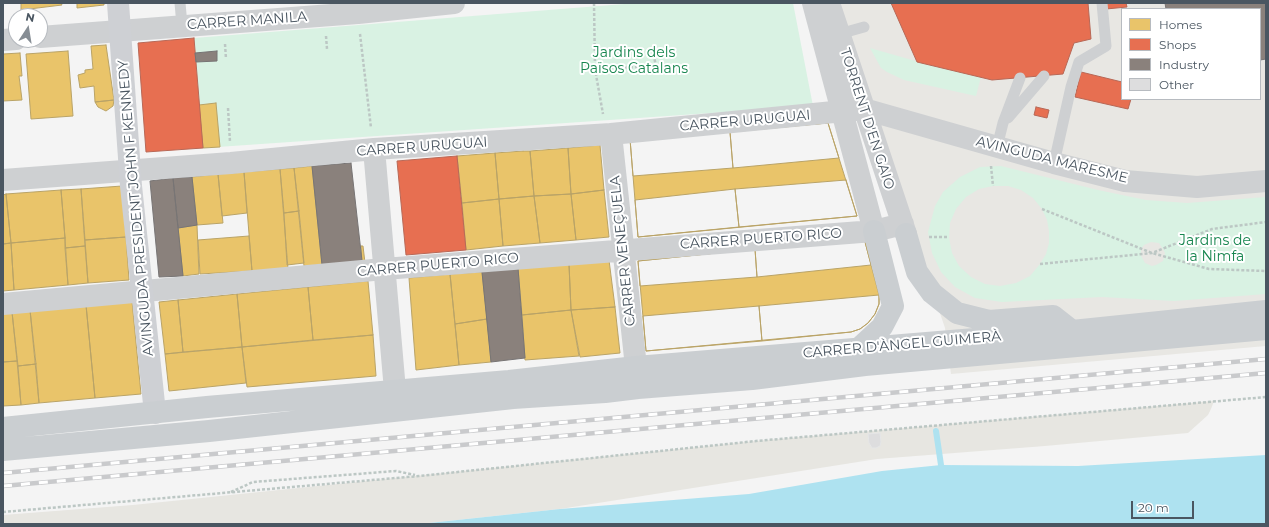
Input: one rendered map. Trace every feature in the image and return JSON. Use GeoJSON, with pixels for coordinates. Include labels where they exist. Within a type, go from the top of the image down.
{"type":"FeatureCollection","features":[{"type":"Feature","properties":{"kind":"main road"},"geometry":{"type":"LineString","coordinates":[[904,229],[917,272],[932,293],[957,313],[989,321],[1053,316],[1072,331]]}},
{"type":"Feature","properties":{"kind":"main road"},"geometry":{"type":"LineString","coordinates":[[857,350],[882,327],[893,306],[874,231]]}},
{"type":"Feature","properties":{"kind":"main road","name":"CARRER D'ÀNGEL GUIMERÀ"},"geometry":{"type":"LineString","coordinates":[[155,413],[538,378],[636,367],[857,350],[1072,331],[1266,311]]}},
{"type":"Feature","properties":{"kind":"main road","name":"CARRER D'ÀNGEL GUIMERÀ"},"geometry":{"type":"LineString","coordinates":[[401,410],[513,398],[606,392],[752,379],[865,365],[1266,329]]}},
{"type":"Feature","properties":{"kind":"main road"},"geometry":{"type":"LineString","coordinates":[[3,428],[155,413],[172,422],[314,411],[401,410]]}},
{"type":"Feature","properties":{"kind":"main road"},"geometry":{"type":"LineString","coordinates":[[3,450],[209,431],[401,410]]}},
{"type":"Feature","properties":{"kind":"street","name":"AVINGUDA PRESIDENT JOHN F KENNEDY"},"geometry":{"type":"LineString","coordinates":[[118,3],[129,170],[155,413]]}},
{"type":"Feature","properties":{"kind":"street","name":"CARRER MANILA"},"geometry":{"type":"LineString","coordinates":[[48,36],[182,26],[306,10],[454,3]]}},
{"type":"Feature","properties":{"kind":"street","name":"TORRENT D'EN GAIO"},"geometry":{"type":"LineString","coordinates":[[813,3],[874,231]]}},
{"type":"Feature","properties":{"kind":"street","name":"TORRENT D'EN GAIO"},"geometry":{"type":"LineString","coordinates":[[829,3],[904,229]]}},
{"type":"Feature","properties":{"kind":"street","name":"AVINGUDA MARESME"},"geometry":{"type":"LineString","coordinates":[[841,112],[864,109],[1054,163],[1125,181],[1197,187],[1266,181]]}},
{"type":"Feature","properties":{"kind":"street","name":"CARRER URUGUAI"},"geometry":{"type":"LineString","coordinates":[[3,180],[231,163],[374,149],[611,134],[841,112]]}},
{"type":"Feature","properties":{"kind":"street","name":"CARRER VENEÇUELA"},"geometry":{"type":"LineString","coordinates":[[611,134],[636,367]]}},
{"type":"Feature","properties":{"kind":"street"},"geometry":{"type":"LineString","coordinates":[[374,149],[394,379]]}},
{"type":"Feature","properties":{"kind":"street","name":"CARRER PUERTO RICO"},"geometry":{"type":"LineString","coordinates":[[3,304],[384,269],[904,229]]}},
{"type":"Feature","properties":{"kind":"lane"},"geometry":{"type":"LineString","coordinates":[[180,3],[182,26]]}},
{"type":"Feature","properties":{"kind":"lane"},"geometry":{"type":"LineString","coordinates":[[1054,163],[1071,87],[1079,62],[1106,46],[1102,3]]}},
{"type":"Feature","properties":{"kind":"lane"},"geometry":{"type":"LineString","coordinates":[[840,34],[864,27]]}},
{"type":"Feature","properties":{"kind":"lane"},"geometry":{"type":"LineString","coordinates":[[1003,123],[1044,76]]}},
{"type":"Feature","properties":{"kind":"lane"},"geometry":{"type":"LineString","coordinates":[[997,147],[1003,123],[1020,78]]}},
{"type":"Feature","properties":{"kind":"path"},"geometry":{"type":"LineString","coordinates":[[594,3],[595,69],[606,126],[611,134]]}},
{"type":"Feature","properties":{"kind":"path"},"geometry":{"type":"LineString","coordinates":[[357,8],[374,149]]}},
{"type":"Feature","properties":{"kind":"path"},"geometry":{"type":"LineString","coordinates":[[327,43],[327,50]]}},
{"type":"Feature","properties":{"kind":"path"},"geometry":{"type":"LineString","coordinates":[[226,52],[226,59]]}},
{"type":"Feature","properties":{"kind":"path"},"geometry":{"type":"LineString","coordinates":[[595,69],[656,66],[653,52]]}},
{"type":"Feature","properties":{"kind":"path"},"geometry":{"type":"LineString","coordinates":[[228,108],[231,163]]}},
{"type":"Feature","properties":{"kind":"path"},"geometry":{"type":"LineString","coordinates":[[1042,209],[1152,253],[1209,269],[1266,271]]}},
{"type":"Feature","properties":{"kind":"path"},"geometry":{"type":"LineString","coordinates":[[1040,264],[1152,253],[1212,229],[1266,222]]}},
{"type":"Feature","properties":{"kind":"path"},"geometry":{"type":"LineString","coordinates":[[3,512],[419,476],[756,441],[1266,397]]}},
{"type":"Feature","properties":{"kind":"path"},"geometry":{"type":"LineString","coordinates":[[229,493],[253,482],[396,471],[419,476]]}},
{"type":"Feature","properties":{"kind":"shaded area"},"geometry":{"type":"Polygon","coordinates":[[[835,3],[1266,3],[1266,346],[951,374],[945,328],[835,3]]]}},
{"type":"Feature","properties":{"kind":"green space","name":"Jardins dels Països Catalans"},"geometry":{"type":"Polygon","coordinates":[[[637,3],[793,3],[813,106],[203,148],[194,38],[637,3]]]}},
{"type":"Feature","properties":{"kind":"green space"},"geometry":{"type":"Polygon","coordinates":[[[870,48],[933,66],[981,77],[976,96],[904,80],[881,68],[870,48]]]}},
{"type":"Feature","properties":{"kind":"green space","name":"Jardins de la Nimfa"},"geometry":{"type":"Polygon","coordinates":[[[1001,166],[1098,190],[1146,200],[1187,203],[1266,197],[1266,294],[1174,301],[1102,297],[1002,302],[975,298],[955,287],[941,272],[932,253],[928,232],[935,206],[943,192],[960,177],[980,167],[1001,166]],[[993,186],[979,189],[966,197],[956,209],[950,223],[949,238],[952,253],[959,266],[971,277],[985,284],[1000,286],[1016,283],[1030,276],[1046,254],[1049,243],[1049,231],[1047,220],[1042,209],[1033,198],[1021,190],[1008,186],[993,186]],[[1151,242],[1144,245],[1141,249],[1141,256],[1145,263],[1152,266],[1163,261],[1165,253],[1159,243],[1151,242]]]}},
{"type":"Feature","properties":{"kind":"sand"},"geometry":{"type":"Polygon","coordinates":[[[1214,401],[1208,415],[1188,433],[877,459],[560,509],[420,524],[3,524],[3,515],[133,505],[756,441],[1214,401]]]}},
{"type":"Feature","properties":{"kind":"water"},"geometry":{"type":"Polygon","coordinates":[[[1266,455],[1266,524],[420,524],[560,509],[749,494],[882,471],[941,465],[1078,466],[1266,455]]]}},
{"type":"Feature","properties":{"kind":"building: Homes"},"geometry":{"type":"Polygon","coordinates":[[[21,3],[61,3],[62,5],[37,8],[21,8],[21,3]]]}},
{"type":"Feature","properties":{"kind":"building: Homes"},"geometry":{"type":"Polygon","coordinates":[[[77,3],[104,3],[104,5],[77,8],[77,3]]]}},
{"type":"Feature","properties":{"kind":"building: Homes"},"geometry":{"type":"Polygon","coordinates":[[[106,45],[114,100],[95,102],[94,86],[80,88],[78,75],[85,73],[85,70],[93,69],[91,46],[106,45]]]}},
{"type":"Feature","properties":{"kind":"building: Homes"},"geometry":{"type":"Polygon","coordinates":[[[68,51],[73,116],[31,119],[26,54],[68,51]]]}},
{"type":"Feature","properties":{"kind":"building: Homes"},"geometry":{"type":"Polygon","coordinates":[[[20,53],[22,76],[19,76],[22,100],[3,101],[3,54],[20,53]]]}},
{"type":"Feature","properties":{"kind":"building: Homes"},"geometry":{"type":"Polygon","coordinates":[[[114,100],[113,106],[106,111],[98,107],[95,102],[114,100]]]}},
{"type":"Feature","properties":{"kind":"building: Homes"},"geometry":{"type":"Polygon","coordinates":[[[216,103],[220,147],[203,148],[199,105],[216,103]]]}},
{"type":"Feature","properties":{"kind":"building: Homes"},"geometry":{"type":"Polygon","coordinates":[[[828,123],[839,158],[733,168],[730,132],[828,123]]]}},
{"type":"Feature","properties":{"kind":"building: Homes"},"geometry":{"type":"Polygon","coordinates":[[[828,123],[857,216],[638,237],[630,139],[828,123]]]}},
{"type":"Feature","properties":{"kind":"building: Homes"},"geometry":{"type":"Polygon","coordinates":[[[730,132],[733,168],[633,176],[630,139],[730,132]]]}},
{"type":"Feature","properties":{"kind":"building: Homes"},"geometry":{"type":"Polygon","coordinates":[[[600,145],[604,190],[571,194],[568,148],[600,145]]]}},
{"type":"Feature","properties":{"kind":"building: Homes"},"geometry":{"type":"Polygon","coordinates":[[[568,148],[571,194],[534,196],[530,151],[568,148]]]}},
{"type":"Feature","properties":{"kind":"building: Homes"},"geometry":{"type":"Polygon","coordinates":[[[530,151],[534,196],[499,199],[495,153],[530,151]]]}},
{"type":"Feature","properties":{"kind":"building: Homes"},"geometry":{"type":"Polygon","coordinates":[[[495,153],[499,199],[462,203],[457,156],[495,153]]]}},
{"type":"Feature","properties":{"kind":"building: Homes"},"geometry":{"type":"Polygon","coordinates":[[[312,166],[322,265],[304,266],[294,168],[312,166]]]}},
{"type":"Feature","properties":{"kind":"building: Homes"},"geometry":{"type":"Polygon","coordinates":[[[294,168],[299,211],[284,213],[280,169],[294,168]]]}},
{"type":"Feature","properties":{"kind":"building: Homes"},"geometry":{"type":"Polygon","coordinates":[[[280,169],[288,269],[252,271],[244,172],[280,169]]]}},
{"type":"Feature","properties":{"kind":"building: Homes"},"geometry":{"type":"Polygon","coordinates":[[[244,172],[247,213],[222,216],[218,174],[244,172]]]}},
{"type":"Feature","properties":{"kind":"building: Homes"},"geometry":{"type":"Polygon","coordinates":[[[218,174],[223,223],[197,225],[192,177],[218,174]]]}},
{"type":"Feature","properties":{"kind":"building: Homes"},"geometry":{"type":"Polygon","coordinates":[[[846,180],[857,216],[739,227],[735,189],[846,180]]]}},
{"type":"Feature","properties":{"kind":"building: Homes"},"geometry":{"type":"Polygon","coordinates":[[[122,186],[126,237],[85,240],[81,189],[122,186]]]}},
{"type":"Feature","properties":{"kind":"building: Homes"},"geometry":{"type":"Polygon","coordinates":[[[81,189],[85,246],[65,248],[61,190],[81,189]]]}},
{"type":"Feature","properties":{"kind":"building: Homes"},"geometry":{"type":"Polygon","coordinates":[[[735,189],[739,227],[638,237],[635,200],[735,189]]]}},
{"type":"Feature","properties":{"kind":"building: Homes"},"geometry":{"type":"Polygon","coordinates":[[[61,190],[65,238],[11,243],[6,194],[61,190]]]}},
{"type":"Feature","properties":{"kind":"building: Homes"},"geometry":{"type":"Polygon","coordinates":[[[604,190],[609,237],[576,240],[571,194],[604,190]]]}},
{"type":"Feature","properties":{"kind":"building: Homes"},"geometry":{"type":"Polygon","coordinates":[[[6,194],[11,243],[3,244],[3,195],[6,194]]]}},
{"type":"Feature","properties":{"kind":"building: Homes"},"geometry":{"type":"Polygon","coordinates":[[[571,194],[576,240],[540,243],[534,196],[571,194]]]}},
{"type":"Feature","properties":{"kind":"building: Homes"},"geometry":{"type":"Polygon","coordinates":[[[534,196],[540,243],[503,246],[499,199],[534,196]]]}},
{"type":"Feature","properties":{"kind":"building: Homes"},"geometry":{"type":"Polygon","coordinates":[[[499,199],[503,246],[466,250],[462,203],[499,199]]]}},
{"type":"Feature","properties":{"kind":"building: Homes"},"geometry":{"type":"Polygon","coordinates":[[[299,211],[304,263],[287,265],[284,213],[299,211]]]}},
{"type":"Feature","properties":{"kind":"building: Homes"},"geometry":{"type":"Polygon","coordinates":[[[197,225],[199,274],[183,276],[178,228],[197,225]]]}},
{"type":"Feature","properties":{"kind":"building: Homes"},"geometry":{"type":"Polygon","coordinates":[[[249,236],[252,271],[200,274],[198,240],[249,236]]]}},
{"type":"Feature","properties":{"kind":"building: Homes"},"geometry":{"type":"Polygon","coordinates":[[[126,237],[129,280],[88,283],[85,240],[126,237]]]}},
{"type":"Feature","properties":{"kind":"building: Homes"},"geometry":{"type":"Polygon","coordinates":[[[65,238],[68,285],[14,290],[11,243],[65,238]]]}},
{"type":"Feature","properties":{"kind":"building: Homes"},"geometry":{"type":"Polygon","coordinates":[[[864,238],[871,265],[757,277],[755,249],[864,238]]]}},
{"type":"Feature","properties":{"kind":"building: Homes"},"geometry":{"type":"Polygon","coordinates":[[[864,238],[879,295],[879,304],[875,314],[868,323],[860,329],[851,332],[646,351],[638,261],[864,238]]]}},
{"type":"Feature","properties":{"kind":"building: Homes"},"geometry":{"type":"Polygon","coordinates":[[[11,243],[14,290],[3,291],[3,244],[11,243]]]}},
{"type":"Feature","properties":{"kind":"building: Homes"},"geometry":{"type":"Polygon","coordinates":[[[85,246],[88,283],[68,285],[65,248],[85,246]]]}},
{"type":"Feature","properties":{"kind":"building: Homes"},"geometry":{"type":"Polygon","coordinates":[[[361,246],[363,246],[365,263],[362,261],[361,246]]]}},
{"type":"Feature","properties":{"kind":"building: Homes"},"geometry":{"type":"Polygon","coordinates":[[[755,249],[757,277],[640,286],[638,261],[755,249]]]}},
{"type":"Feature","properties":{"kind":"building: Homes"},"geometry":{"type":"Polygon","coordinates":[[[609,260],[615,307],[571,310],[569,264],[609,260]]]}},
{"type":"Feature","properties":{"kind":"building: Homes"},"geometry":{"type":"Polygon","coordinates":[[[569,264],[571,310],[522,315],[518,268],[569,264]]]}},
{"type":"Feature","properties":{"kind":"building: Homes"},"geometry":{"type":"Polygon","coordinates":[[[482,272],[487,319],[455,324],[450,274],[482,272]]]}},
{"type":"Feature","properties":{"kind":"building: Homes"},"geometry":{"type":"Polygon","coordinates":[[[450,274],[459,365],[416,370],[409,278],[450,274]]]}},
{"type":"Feature","properties":{"kind":"building: Homes"},"geometry":{"type":"Polygon","coordinates":[[[368,281],[373,335],[313,340],[308,287],[368,281]]]}},
{"type":"Feature","properties":{"kind":"building: Homes"},"geometry":{"type":"Polygon","coordinates":[[[308,287],[313,340],[242,347],[237,294],[308,287]]]}},
{"type":"Feature","properties":{"kind":"building: Homes"},"geometry":{"type":"Polygon","coordinates":[[[237,294],[242,347],[183,352],[178,300],[237,294]]]}},
{"type":"Feature","properties":{"kind":"building: Homes"},"geometry":{"type":"Polygon","coordinates":[[[879,295],[879,304],[875,314],[868,323],[860,329],[851,332],[762,341],[759,306],[879,295]]]}},
{"type":"Feature","properties":{"kind":"building: Homes"},"geometry":{"type":"Polygon","coordinates":[[[178,300],[183,352],[165,354],[159,302],[178,300]]]}},
{"type":"Feature","properties":{"kind":"building: Homes"},"geometry":{"type":"Polygon","coordinates":[[[132,301],[141,394],[95,398],[86,305],[132,301]]]}},
{"type":"Feature","properties":{"kind":"building: Homes"},"geometry":{"type":"Polygon","coordinates":[[[86,305],[95,398],[39,403],[30,310],[86,305]]]}},
{"type":"Feature","properties":{"kind":"building: Homes"},"geometry":{"type":"Polygon","coordinates":[[[759,306],[762,341],[646,351],[643,316],[759,306]]]}},
{"type":"Feature","properties":{"kind":"building: Homes"},"geometry":{"type":"Polygon","coordinates":[[[615,307],[620,353],[580,357],[571,310],[615,307]]]}},
{"type":"Feature","properties":{"kind":"building: Homes"},"geometry":{"type":"Polygon","coordinates":[[[30,310],[36,364],[18,366],[12,312],[30,310]]]}},
{"type":"Feature","properties":{"kind":"building: Homes"},"geometry":{"type":"Polygon","coordinates":[[[571,310],[579,356],[525,360],[522,315],[571,310]]]}},
{"type":"Feature","properties":{"kind":"building: Homes"},"geometry":{"type":"Polygon","coordinates":[[[12,312],[17,361],[3,362],[3,313],[12,312]]]}},
{"type":"Feature","properties":{"kind":"building: Homes"},"geometry":{"type":"Polygon","coordinates":[[[487,319],[491,362],[459,365],[455,324],[487,319]]]}},
{"type":"Feature","properties":{"kind":"building: Homes"},"geometry":{"type":"Polygon","coordinates":[[[373,335],[376,376],[247,387],[242,347],[373,335]]]}},
{"type":"Feature","properties":{"kind":"building: Homes"},"geometry":{"type":"Polygon","coordinates":[[[242,347],[246,383],[169,391],[165,354],[242,347]]]}},
{"type":"Feature","properties":{"kind":"building: Homes"},"geometry":{"type":"Polygon","coordinates":[[[17,361],[21,405],[3,406],[3,362],[17,361]]]}},
{"type":"Feature","properties":{"kind":"building: Homes"},"geometry":{"type":"Polygon","coordinates":[[[36,364],[39,403],[21,405],[18,366],[36,364]]]}},
{"type":"Feature","properties":{"kind":"building: Shops"},"geometry":{"type":"Polygon","coordinates":[[[891,3],[1088,3],[1091,39],[1074,43],[1063,74],[992,80],[917,62],[891,3]]]}},
{"type":"Feature","properties":{"kind":"building: Shops"},"geometry":{"type":"Polygon","coordinates":[[[1105,3],[1126,3],[1127,7],[1106,9],[1105,3]]]}},
{"type":"Feature","properties":{"kind":"building: Shops"},"geometry":{"type":"Polygon","coordinates":[[[194,38],[203,148],[146,152],[138,43],[194,38]]]}},
{"type":"Feature","properties":{"kind":"building: Shops"},"geometry":{"type":"Polygon","coordinates":[[[1081,72],[1121,82],[1121,100],[1131,100],[1128,109],[1075,97],[1081,72]]]}},
{"type":"Feature","properties":{"kind":"building: Shops"},"geometry":{"type":"Polygon","coordinates":[[[1036,107],[1049,110],[1047,118],[1034,115],[1036,107]]]}},
{"type":"Feature","properties":{"kind":"building: Shops"},"geometry":{"type":"Polygon","coordinates":[[[457,156],[466,250],[406,255],[397,161],[457,156]]]}},
{"type":"Feature","properties":{"kind":"building: Industry"},"geometry":{"type":"Polygon","coordinates":[[[1165,3],[1266,3],[1266,59],[1261,60],[1261,8],[1166,8],[1165,3]]]}},
{"type":"Feature","properties":{"kind":"building: Industry"},"geometry":{"type":"Polygon","coordinates":[[[217,51],[217,61],[196,62],[195,53],[217,51]]]}},
{"type":"Feature","properties":{"kind":"building: Industry"},"geometry":{"type":"Polygon","coordinates":[[[351,163],[362,261],[322,265],[312,166],[351,163]]]}},
{"type":"Feature","properties":{"kind":"building: Industry"},"geometry":{"type":"Polygon","coordinates":[[[192,177],[197,225],[178,228],[173,178],[192,177]]]}},
{"type":"Feature","properties":{"kind":"building: Industry"},"geometry":{"type":"Polygon","coordinates":[[[173,178],[183,276],[159,277],[150,181],[173,178]]]}},
{"type":"Feature","properties":{"kind":"building: Industry"},"geometry":{"type":"Polygon","coordinates":[[[518,268],[525,358],[491,362],[482,272],[518,268]]]}},
{"type":"Feature","properties":{"kind":"building: Other"},"geometry":{"type":"Polygon","coordinates":[[[880,433],[880,446],[872,448],[869,443],[868,434],[880,433]]]}},
{"type":"Feature","properties":{"kind":"waterway","name":"TORRENT D'EN GAIO"},"geometry":{"type":"LineString","coordinates":[[936,431],[941,465]]}},
{"type":"Feature","properties":{"kind":"railway"},"geometry":{"type":"LineString","coordinates":[[3,473],[1266,359]]}},
{"type":"Feature","properties":{"kind":"railway"},"geometry":{"type":"LineString","coordinates":[[3,486],[1266,373]]}}]}
